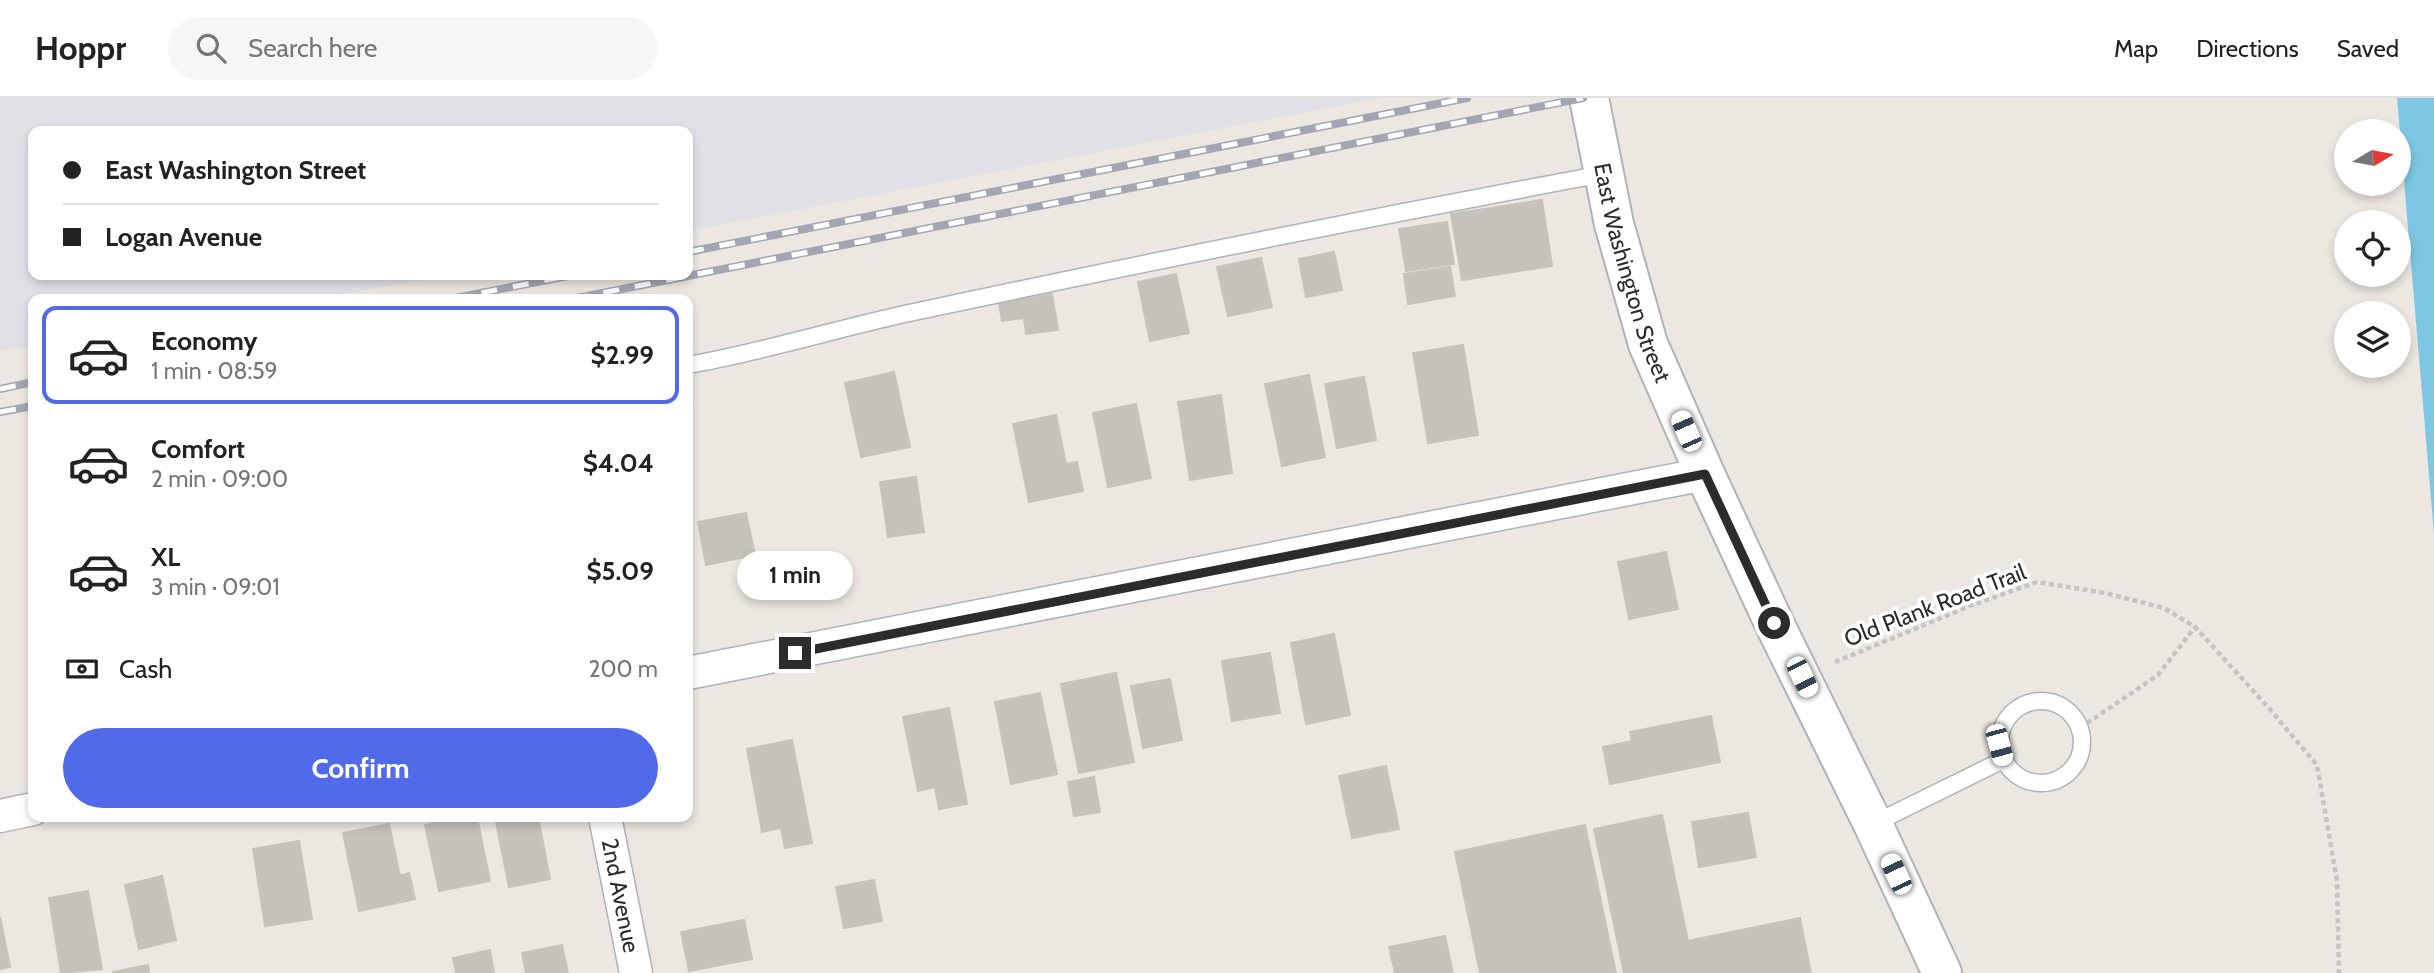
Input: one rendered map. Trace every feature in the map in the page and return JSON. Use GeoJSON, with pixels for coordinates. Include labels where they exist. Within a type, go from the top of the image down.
{"type":"FeatureCollection","features":[{"type":"Feature","properties":{"kind":"street","name":"East Washington Street"},"geometry":{"type":"LineString","coordinates":[[1589,98],[1614,224],[1648,344],[1705,474],[1942,973]]}},
{"type":"Feature","properties":{"kind":"street"},"geometry":{"type":"LineString","coordinates":[[693,672],[1705,474]]}},
{"type":"Feature","properties":{"kind":"street"},"geometry":{"type":"LineString","coordinates":[[0,816],[28,810]]}},
{"type":"Feature","properties":{"kind":"street","name":"2nd Avenue"},"geometry":{"type":"LineString","coordinates":[[605,822],[636,973]]}},
{"type":"Feature","properties":{"kind":"lane"},"geometry":{"type":"LineString","coordinates":[[693,364],[756,352],[826,332],[925,309],[1603,174]]}},
{"type":"Feature","properties":{"kind":"lane"},"geometry":{"type":"LineString","coordinates":[[2032,701],[2047,701],[2062,706],[2073,716],[2080,728],[2082,747],[2077,764],[2065,777],[2048,784],[2030,783],[2014,774],[2003,760],[1999,745],[2001,730],[2007,717],[2032,701]]}},
{"type":"Feature","properties":{"kind":"lane"},"geometry":{"type":"LineString","coordinates":[[1873,824],[2003,760]]}},
{"type":"Feature","properties":{"kind":"path","name":"Old Plank Road Trail"},"geometry":{"type":"LineString","coordinates":[[1802,677],[1910,631],[2037,582],[2105,593],[2164,608],[2195,627],[2317,765],[2337,881],[2339,973]]}},
{"type":"Feature","properties":{"kind":"path"},"geometry":{"type":"LineString","coordinates":[[2080,728],[2158,675],[2195,627]]}},
{"type":"Feature","properties":{"kind":"shaded area"},"geometry":{"type":"Polygon","coordinates":[[[0,98],[1380,98],[693,230],[693,126],[28,126],[28,280],[425,280],[340,294],[28,294],[28,347],[0,351],[0,98]]]}},
{"type":"Feature","properties":{"kind":"water"},"geometry":{"type":"Polygon","coordinates":[[[2397,98],[2434,98],[2434,534],[2411,263],[2411,210],[2407,210],[2405,196],[2412,196],[2412,119],[2399,119],[2397,98]]]}},
{"type":"Feature","properties":{"kind":"building"},"geometry":{"type":"Polygon","coordinates":[[[1542,200],[1552,266],[1462,280],[1451,214],[1542,200]]]}},
{"type":"Feature","properties":{"kind":"building"},"geometry":{"type":"Polygon","coordinates":[[[1447,222],[1454,264],[1406,271],[1399,229],[1447,222]]]}},
{"type":"Feature","properties":{"kind":"building"},"geometry":{"type":"Polygon","coordinates":[[[1334,252],[1342,290],[1306,297],[1299,259],[1334,252]]]}},
{"type":"Feature","properties":{"kind":"building"},"geometry":{"type":"Polygon","coordinates":[[[1261,258],[1272,307],[1228,316],[1217,267],[1261,258]]]}},
{"type":"Feature","properties":{"kind":"building"},"geometry":{"type":"Polygon","coordinates":[[[1450,267],[1455,296],[1408,304],[1404,274],[1450,267]]]}},
{"type":"Feature","properties":{"kind":"building"},"geometry":{"type":"Polygon","coordinates":[[[1176,274],[1189,333],[1150,341],[1138,282],[1176,274]]]}},
{"type":"Feature","properties":{"kind":"building"},"geometry":{"type":"Polygon","coordinates":[[[1052,294],[1058,330],[1026,334],[1024,318],[1002,321],[999,303],[1052,294]]]}},
{"type":"Feature","properties":{"kind":"building"},"geometry":{"type":"Polygon","coordinates":[[[1463,345],[1478,435],[1428,443],[1413,353],[1463,345]]]}},
{"type":"Feature","properties":{"kind":"building"},"geometry":{"type":"Polygon","coordinates":[[[894,372],[910,447],[861,457],[845,383],[894,372]]]}},
{"type":"Feature","properties":{"kind":"building"},"geometry":{"type":"Polygon","coordinates":[[[1309,375],[1325,457],[1282,466],[1265,384],[1309,375]]]}},
{"type":"Feature","properties":{"kind":"building"},"geometry":{"type":"Polygon","coordinates":[[[1364,377],[1376,440],[1337,448],[1325,384],[1364,377]]]}},
{"type":"Feature","properties":{"kind":"building"},"geometry":{"type":"Polygon","coordinates":[[[1221,395],[1232,473],[1190,480],[1178,402],[1221,395]]]}},
{"type":"Feature","properties":{"kind":"building"},"geometry":{"type":"Polygon","coordinates":[[[1136,404],[1151,478],[1108,487],[1093,413],[1136,404]]]}},
{"type":"Feature","properties":{"kind":"building"},"geometry":{"type":"Polygon","coordinates":[[[1056,415],[1066,464],[1077,462],[1083,491],[1029,502],[1013,424],[1056,415]]]}},
{"type":"Feature","properties":{"kind":"building"},"geometry":{"type":"Polygon","coordinates":[[[916,477],[924,532],[888,537],[880,482],[916,477]]]}},
{"type":"Feature","properties":{"kind":"building"},"geometry":{"type":"Polygon","coordinates":[[[746,513],[755,555],[706,565],[698,522],[746,513]]]}},
{"type":"Feature","properties":{"kind":"building"},"geometry":{"type":"Polygon","coordinates":[[[1666,552],[1678,609],[1629,619],[1618,562],[1666,552]]]}},
{"type":"Feature","properties":{"kind":"building"},"geometry":{"type":"Polygon","coordinates":[[[1334,634],[1350,715],[1306,724],[1291,643],[1334,634]]]}},
{"type":"Feature","properties":{"kind":"building"},"geometry":{"type":"Polygon","coordinates":[[[1270,653],[1280,713],[1232,721],[1222,661],[1270,653]]]}},
{"type":"Feature","properties":{"kind":"building"},"geometry":{"type":"Polygon","coordinates":[[[1116,673],[1134,762],[1079,773],[1061,684],[1116,673]]]}},
{"type":"Feature","properties":{"kind":"building"},"geometry":{"type":"Polygon","coordinates":[[[1170,679],[1182,740],[1143,748],[1131,686],[1170,679]]]}},
{"type":"Feature","properties":{"kind":"building"},"geometry":{"type":"Polygon","coordinates":[[[1040,693],[1057,774],[1011,784],[995,702],[1040,693]]]}},
{"type":"Feature","properties":{"kind":"building"},"geometry":{"type":"Polygon","coordinates":[[[949,708],[967,804],[939,809],[935,787],[918,791],[903,717],[949,708]]]}},
{"type":"Feature","properties":{"kind":"building"},"geometry":{"type":"Polygon","coordinates":[[[1711,716],[1720,762],[1610,784],[1603,747],[1632,741],[1630,732],[1711,716]]]}},
{"type":"Feature","properties":{"kind":"building"},"geometry":{"type":"Polygon","coordinates":[[[792,740],[812,843],[785,848],[781,828],[762,832],[747,749],[792,740]]]}},
{"type":"Feature","properties":{"kind":"building"},"geometry":{"type":"Polygon","coordinates":[[[1386,766],[1399,829],[1352,838],[1339,776],[1386,766]]]}},
{"type":"Feature","properties":{"kind":"building"},"geometry":{"type":"Polygon","coordinates":[[[1094,777],[1100,812],[1074,816],[1068,782],[1094,777]]]}},
{"type":"Feature","properties":{"kind":"building"},"geometry":{"type":"Polygon","coordinates":[[[1748,813],[1756,857],[1699,867],[1692,822],[1748,813]]]}},
{"type":"Feature","properties":{"kind":"building"},"geometry":{"type":"Polygon","coordinates":[[[1662,815],[1688,941],[1800,918],[1811,973],[1624,973],[1594,829],[1662,815]]]}},
{"type":"Feature","properties":{"kind":"building"},"geometry":{"type":"Polygon","coordinates":[[[438,822],[478,822],[490,881],[439,891],[425,825],[438,822]]]}},
{"type":"Feature","properties":{"kind":"building"},"geometry":{"type":"Polygon","coordinates":[[[496,822],[539,822],[550,879],[509,887],[496,822]]]}},
{"type":"Feature","properties":{"kind":"building"},"geometry":{"type":"Polygon","coordinates":[[[389,824],[400,876],[409,873],[415,899],[359,911],[343,833],[389,824]]]}},
{"type":"Feature","properties":{"kind":"building"},"geometry":{"type":"Polygon","coordinates":[[[1585,825],[1616,973],[1480,973],[1455,852],[1585,825]]]}},
{"type":"Feature","properties":{"kind":"building"},"geometry":{"type":"Polygon","coordinates":[[[299,841],[312,919],[265,926],[253,849],[299,841]]]}},
{"type":"Feature","properties":{"kind":"building"},"geometry":{"type":"Polygon","coordinates":[[[162,876],[176,940],[139,949],[125,885],[162,876]]]}},
{"type":"Feature","properties":{"kind":"building"},"geometry":{"type":"Polygon","coordinates":[[[874,880],[882,921],[844,928],[836,887],[874,880]]]}},
{"type":"Feature","properties":{"kind":"building"},"geometry":{"type":"Polygon","coordinates":[[[88,891],[102,969],[61,973],[49,898],[88,891]]]}},
{"type":"Feature","properties":{"kind":"building"},"geometry":{"type":"Polygon","coordinates":[[[0,917],[10,967],[0,969],[0,917]]]}},
{"type":"Feature","properties":{"kind":"building"},"geometry":{"type":"Polygon","coordinates":[[[744,920],[752,959],[689,971],[681,932],[744,920]]]}},
{"type":"Feature","properties":{"kind":"building"},"geometry":{"type":"Polygon","coordinates":[[[1445,936],[1453,973],[1395,973],[1389,947],[1445,936]]]}},
{"type":"Feature","properties":{"kind":"building"},"geometry":{"type":"Polygon","coordinates":[[[562,945],[568,973],[526,973],[522,953],[562,945]]]}},
{"type":"Feature","properties":{"kind":"building"},"geometry":{"type":"Polygon","coordinates":[[[490,950],[494,973],[456,973],[453,958],[490,950]]]}},
{"type":"Feature","properties":{"kind":"building"},"geometry":{"type":"Polygon","coordinates":[[[148,965],[149,973],[113,973],[113,972],[148,965]]]}},
{"type":"Feature","properties":{"kind":"railway"},"geometry":{"type":"LineString","coordinates":[[693,251],[1467,98]]}},
{"type":"Feature","properties":{"kind":"railway"},"geometry":{"type":"LineString","coordinates":[[693,275],[1583,98]]}},
{"type":"Feature","properties":{"kind":"railway"},"geometry":{"type":"LineString","coordinates":[[476,294],[547,280]]}},
{"type":"Feature","properties":{"kind":"railway"},"geometry":{"type":"LineString","coordinates":[[597,294],[668,280]]}},
{"type":"Feature","properties":{"kind":"railway"},"geometry":{"type":"LineString","coordinates":[[0,389],[28,383]]}},
{"type":"Feature","properties":{"kind":"railway"},"geometry":{"type":"LineString","coordinates":[[0,412],[28,407]]}},
{"type":"Feature","properties":{"kind":"route"},"geometry":{"type":"LineString","coordinates":[[795,653],[1705,474],[1774,623]]}}]}
